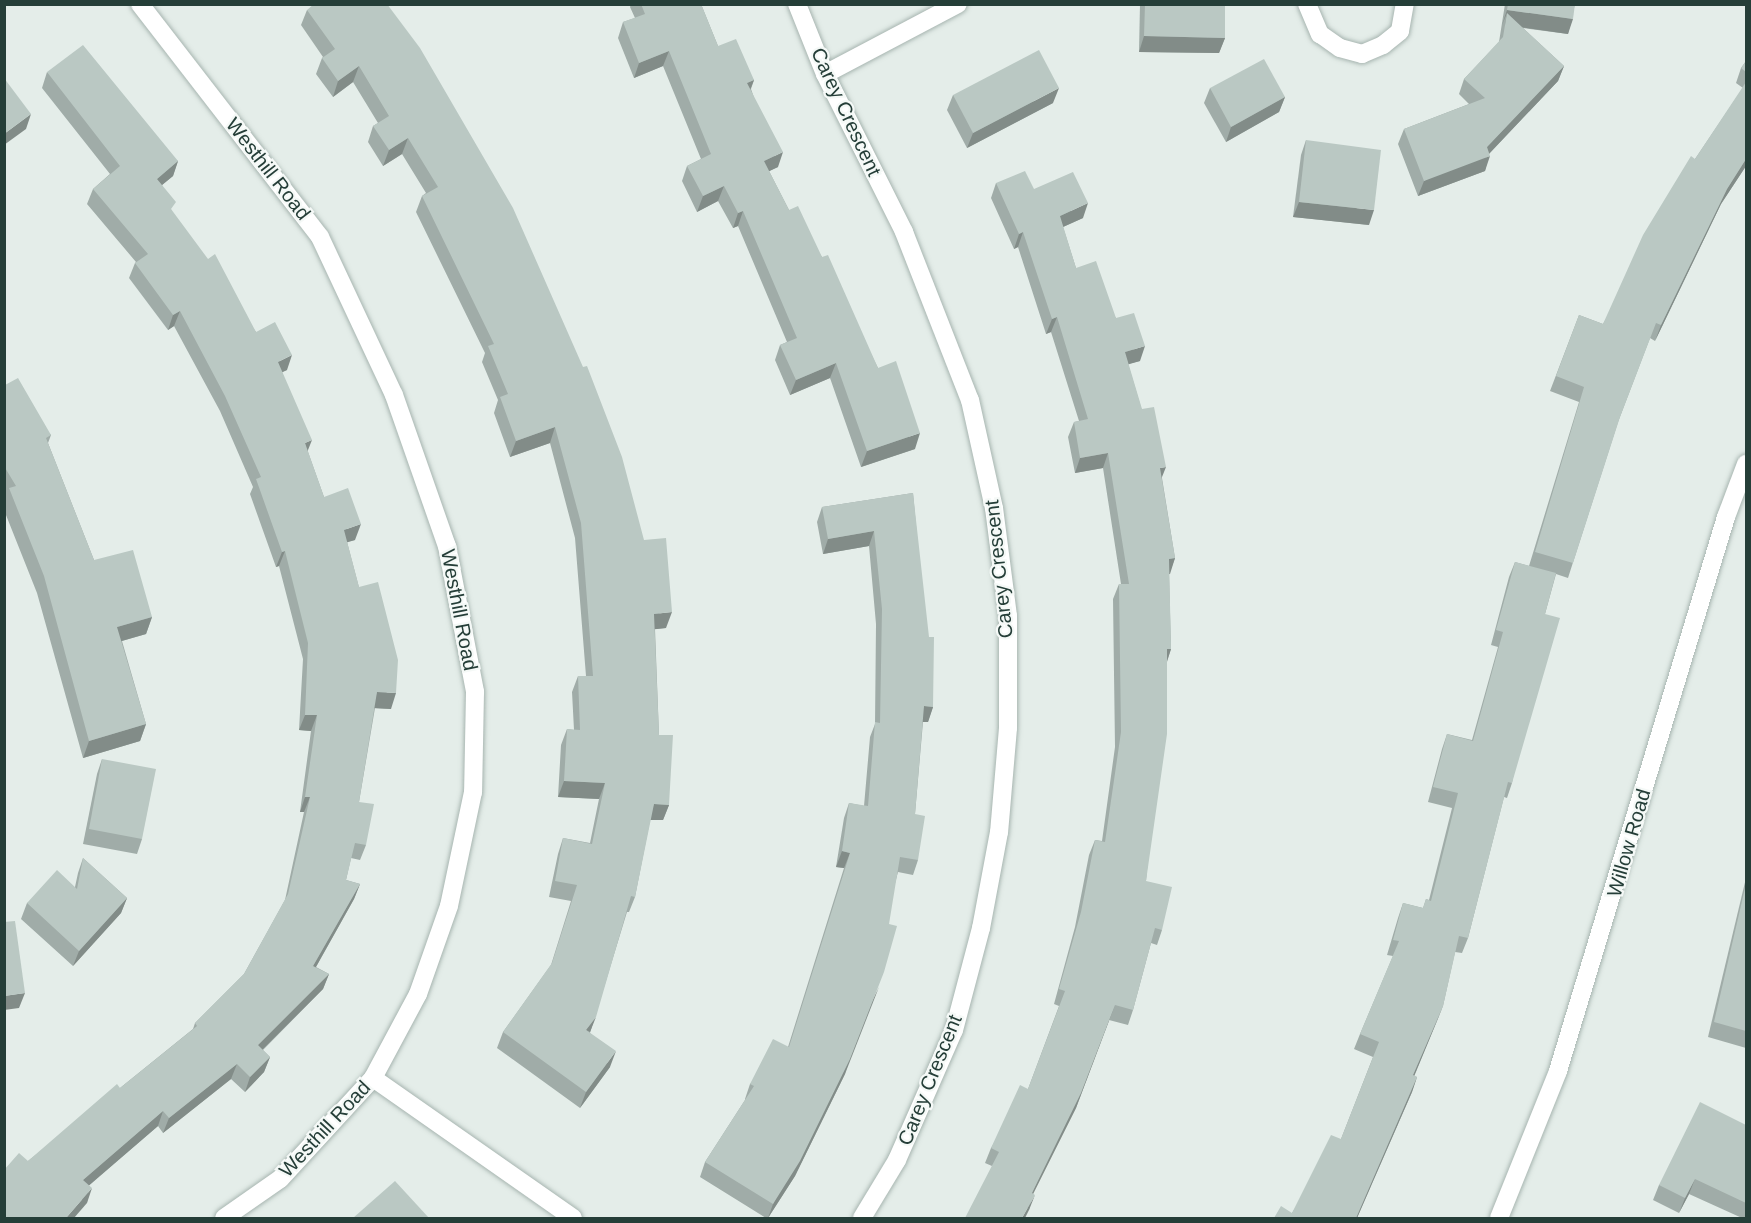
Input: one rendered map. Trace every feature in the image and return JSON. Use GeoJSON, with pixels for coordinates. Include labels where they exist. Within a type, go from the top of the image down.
{"type":"FeatureCollection","features":[{"type":"Feature","properties":{"kind":"street","name":"Westhill Road"},"geometry":{"type":"LineString","coordinates":[[140,4],[320,237],[394,395],[447,546],[475,692],[473,792],[449,906],[418,994],[373,1078],[280,1179],[224,1218]]}},
{"type":"Feature","properties":{"kind":"street","name":"Carey Crescent"},"geometry":{"type":"LineString","coordinates":[[797,4],[825,74],[904,232],[970,400],[994,508],[1008,616],[1008,728],[999,832],[981,928],[954,1030],[897,1160],[862,1218]]}},
{"type":"Feature","properties":{"kind":"street"},"geometry":{"type":"LineString","coordinates":[[825,74],[958,4]]}},
{"type":"Feature","properties":{"kind":"street"},"geometry":{"type":"LineString","coordinates":[[1307,4],[1320,34],[1340,48],[1362,54],[1383,45],[1400,31],[1405,4]]}},
{"type":"Feature","properties":{"kind":"street","name":"Willow Road"},"geometry":{"type":"LineString","coordinates":[[1499,1218],[1558,1071],[1726,517],[1746,464]]}},
{"type":"Feature","properties":{"kind":"street"},"geometry":{"type":"LineString","coordinates":[[373,1078],[573,1218]]}},
{"type":"Feature","properties":{"kind":"building"},"geometry":{"type":"Polygon","coordinates":[[[314,4],[387,4],[420,48],[513,208],[583,367],[587,366],[622,457],[644,540],[666,538],[672,612],[654,614],[659,735],[673,735],[669,805],[654,804],[635,897],[631,896],[596,1017],[586,1030],[616,1051],[586,1092],[503,1032],[552,963],[577,885],[555,881],[563,838],[592,844],[605,783],[564,781],[567,729],[580,730],[578,676],[593,676],[581,523],[555,427],[516,441],[500,397],[508,394],[488,346],[494,344],[422,196],[438,187],[408,138],[389,150],[373,126],[389,116],[359,66],[338,81],[322,58],[335,49],[307,10],[314,4]]]}},
{"type":"Feature","properties":{"kind":"building"},"geometry":{"type":"Polygon","coordinates":[[[641,4],[701,4],[718,46],[736,39],[754,80],[747,83],[783,152],[764,161],[789,210],[798,206],[822,257],[828,255],[878,368],[896,361],[920,433],[867,451],[836,363],[796,380],[780,345],[797,338],[743,211],[738,213],[724,186],[703,196],[687,166],[711,154],[669,51],[639,63],[623,22],[645,14],[641,4]]]}},
{"type":"Feature","properties":{"kind":"building"},"geometry":{"type":"Polygon","coordinates":[[[1145,4],[1225,4],[1225,38],[1144,36],[1145,4]]]}},
{"type":"Feature","properties":{"kind":"building"},"geometry":{"type":"Polygon","coordinates":[[[1508,4],[1575,4],[1573,19],[1507,10],[1508,4]]]}},
{"type":"Feature","properties":{"kind":"building"},"geometry":{"type":"Polygon","coordinates":[[[1507,13],[1564,66],[1487,147],[1490,156],[1424,181],[1404,129],[1485,98],[1464,79],[1503,37],[1507,13]]]}},
{"type":"Feature","properties":{"kind":"building"},"geometry":{"type":"Polygon","coordinates":[[[83,45],[178,161],[157,179],[176,202],[171,209],[208,259],[215,254],[256,332],[275,322],[292,355],[278,362],[312,440],[305,443],[324,497],[348,488],[361,524],[344,530],[359,587],[378,582],[398,660],[396,693],[377,692],[359,802],[374,804],[366,845],[355,843],[346,880],[360,884],[313,966],[329,974],[258,1045],[270,1057],[250,1077],[237,1064],[169,1118],[163,1111],[83,1180],[92,1188],[66,1218],[4,1218],[4,1170],[19,1153],[28,1161],[117,1084],[120,1088],[197,1026],[195,1023],[244,974],[288,894],[310,797],[305,797],[317,715],[305,715],[308,643],[285,551],[282,552],[256,479],[261,477],[225,396],[180,311],[173,315],[135,263],[148,254],[93,189],[120,166],[47,72],[83,45]]]}},
{"type":"Feature","properties":{"kind":"building"},"geometry":{"type":"Polygon","coordinates":[[[1039,50],[1059,88],[973,133],[953,95],[1039,50]]]}},
{"type":"Feature","properties":{"kind":"building"},"geometry":{"type":"Polygon","coordinates":[[[1264,59],[1285,97],[1231,127],[1210,88],[1264,59]]]}},
{"type":"Feature","properties":{"kind":"building"},"geometry":{"type":"Polygon","coordinates":[[[1746,61],[1746,72],[1741,68],[1746,61]]]}},
{"type":"Feature","properties":{"kind":"building"},"geometry":{"type":"Polygon","coordinates":[[[4,78],[31,114],[4,134],[4,78]]]}},
{"type":"Feature","properties":{"kind":"building"},"geometry":{"type":"Polygon","coordinates":[[[1746,82],[1746,159],[1727,189],[1661,325],[1656,323],[1620,417],[1573,563],[1535,552],[1584,387],[1556,376],[1579,315],[1603,324],[1643,235],[1691,156],[1695,159],[1746,82]]]}},
{"type":"Feature","properties":{"kind":"building"},"geometry":{"type":"Polygon","coordinates":[[[1306,140],[1381,150],[1374,210],[1299,202],[1306,140]]]}},
{"type":"Feature","properties":{"kind":"building"},"geometry":{"type":"Polygon","coordinates":[[[1025,171],[1034,189],[1073,172],[1088,203],[1060,216],[1076,268],[1096,261],[1116,318],[1134,313],[1145,346],[1125,352],[1142,409],[1154,407],[1166,467],[1160,468],[1175,558],[1169,559],[1171,649],[1167,649],[1167,734],[1146,881],[1172,887],[1162,930],[1155,928],[1133,1010],[1115,1005],[1081,1093],[1032,1193],[1035,1195],[1022,1218],[965,1218],[999,1152],[991,1148],[1020,1085],[1028,1089],[1065,991],[1059,989],[1081,912],[1095,840],[1105,842],[1121,732],[1119,584],[1129,584],[1108,453],[1080,458],[1074,422],[1088,419],[1057,317],[1052,319],[1023,232],[1019,234],[996,183],[1025,171]]]}},
{"type":"Feature","properties":{"kind":"building"},"geometry":{"type":"Polygon","coordinates":[[[18,378],[51,435],[46,438],[94,560],[133,550],[152,617],[117,627],[146,724],[89,741],[44,576],[9,488],[16,486],[4,466],[4,384],[18,378]]]}},
{"type":"Feature","properties":{"kind":"building"},"geometry":{"type":"Polygon","coordinates":[[[913,493],[929,637],[934,637],[933,707],[924,706],[915,814],[925,816],[918,860],[900,857],[889,924],[897,926],[884,972],[850,1059],[800,1161],[773,1204],[705,1162],[754,1086],[750,1084],[773,1039],[789,1047],[850,853],[842,851],[849,803],[868,806],[875,722],[880,723],[882,609],[874,531],[828,539],[822,507],[913,493]]]}},
{"type":"Feature","properties":{"kind":"building"},"geometry":{"type":"Polygon","coordinates":[[[1515,562],[1556,573],[1545,614],[1560,618],[1512,783],[1508,782],[1468,938],[1459,936],[1443,1006],[1413,1075],[1417,1077],[1356,1218],[1274,1218],[1281,1206],[1292,1213],[1331,1135],[1341,1139],[1379,1042],[1360,1034],[1399,941],[1393,940],[1403,903],[1423,908],[1426,899],[1431,901],[1458,793],[1433,787],[1447,734],[1473,741],[1503,632],[1496,630],[1515,562]]]}},
{"type":"Feature","properties":{"kind":"building"},"geometry":{"type":"Polygon","coordinates":[[[102,759],[156,769],[142,839],[89,829],[102,759]]]}},
{"type":"Feature","properties":{"kind":"building"},"geometry":{"type":"Polygon","coordinates":[[[83,858],[127,898],[79,951],[27,903],[57,870],[77,889],[83,858]]]}},
{"type":"Feature","properties":{"kind":"building"},"geometry":{"type":"Polygon","coordinates":[[[1746,884],[1746,1031],[1714,1022],[1746,884]]]}},
{"type":"Feature","properties":{"kind":"building"},"geometry":{"type":"Polygon","coordinates":[[[15,921],[25,993],[4,996],[4,922],[15,921]]]}},
{"type":"Feature","properties":{"kind":"building"},"geometry":{"type":"Polygon","coordinates":[[[1700,1102],[1746,1125],[1746,1203],[1695,1179],[1685,1198],[1659,1185],[1700,1102]]]}},
{"type":"Feature","properties":{"kind":"building"},"geometry":{"type":"Polygon","coordinates":[[[395,1181],[429,1218],[353,1218],[395,1181]]]}}]}
